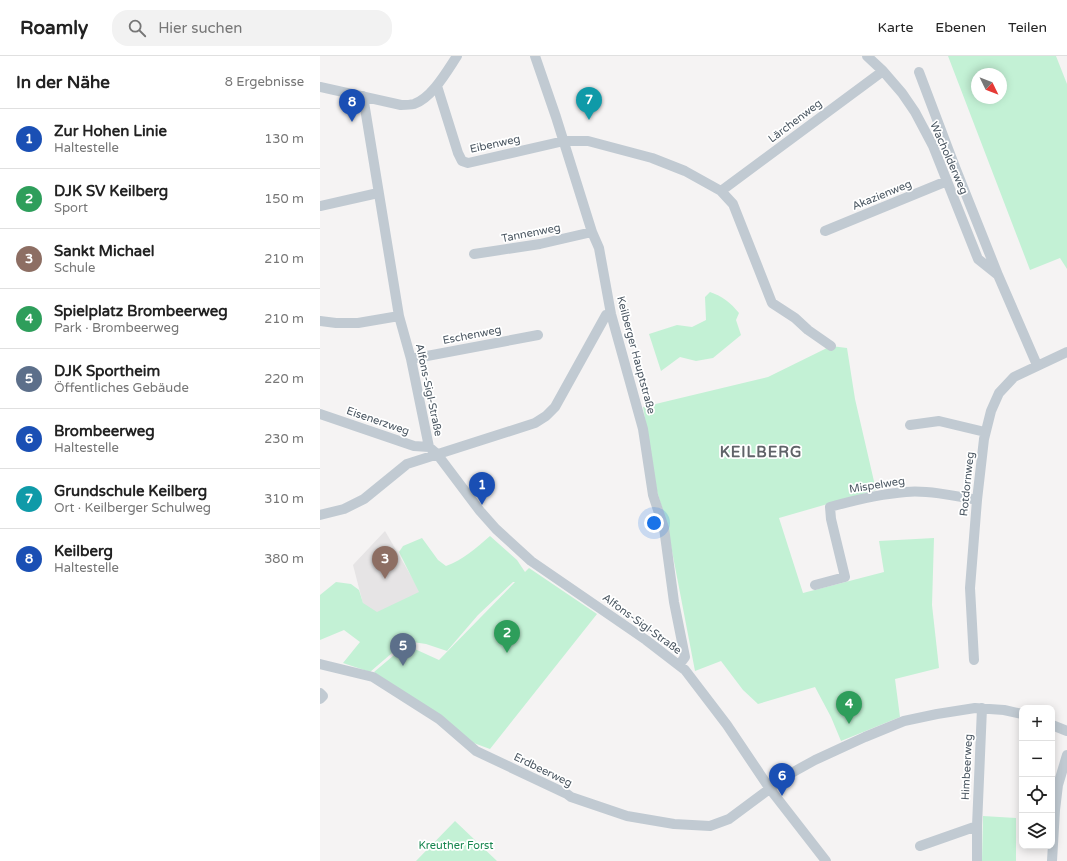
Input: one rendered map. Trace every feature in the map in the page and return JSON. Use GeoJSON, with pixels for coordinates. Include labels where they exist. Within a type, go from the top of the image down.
{"type":"FeatureCollection","features":[{"type":"Feature","properties":{"kind":"street"},"geometry":{"type":"LineString","coordinates":[[320,87],[401,105],[414,104],[424,98],[437,86],[457,56]]}},
{"type":"Feature","properties":{"kind":"street","name":"Keilberger Hauptstraße"},"geometry":{"type":"LineString","coordinates":[[535,56],[564,141],[592,232],[599,248],[611,314],[643,429],[653,495],[664,528],[674,602],[685,657],[682,668]]}},
{"type":"Feature","properties":{"kind":"street","name":"Wacholderweg"},"geometry":{"type":"LineString","coordinates":[[867,56],[883,71],[902,93],[915,112],[933,146],[978,259],[998,275]]}},
{"type":"Feature","properties":{"kind":"street","name":"Lärchenweg"},"geometry":{"type":"LineString","coordinates":[[721,191],[883,71]]}},
{"type":"Feature","properties":{"kind":"street","name":"Wacholderweg"},"geometry":{"type":"LineString","coordinates":[[919,72],[998,275],[1037,365]]}},
{"type":"Feature","properties":{"kind":"street","name":"Eibenweg"},"geometry":{"type":"LineString","coordinates":[[437,86],[458,153],[462,161],[468,163],[564,141]]}},
{"type":"Feature","properties":{"kind":"street","name":"Alfons-Sigl-Straße"},"geometry":{"type":"LineString","coordinates":[[363,96],[399,316],[411,359],[429,447],[437,454],[480,511],[496,529],[531,561],[646,640],[682,668]]}},
{"type":"Feature","properties":{"kind":"street"},"geometry":{"type":"LineString","coordinates":[[564,141],[588,141],[652,158],[685,171],[721,191],[733,204],[772,303],[796,318],[808,330],[831,346]]}},
{"type":"Feature","properties":{"kind":"street","name":"Akazienweg"},"geometry":{"type":"LineString","coordinates":[[825,231],[947,181]]}},
{"type":"Feature","properties":{"kind":"street"},"geometry":{"type":"LineString","coordinates":[[320,206],[378,193]]}},
{"type":"Feature","properties":{"kind":"street","name":"Tannenweg"},"geometry":{"type":"LineString","coordinates":[[474,254],[540,244],[592,232]]}},
{"type":"Feature","properties":{"kind":"street"},"geometry":{"type":"LineString","coordinates":[[320,514],[344,509],[364,499],[407,464],[536,423],[555,408],[606,315],[611,314]]}},
{"type":"Feature","properties":{"kind":"street"},"geometry":{"type":"LineString","coordinates":[[320,320],[336,323],[358,323],[399,316]]}},
{"type":"Feature","properties":{"kind":"street","name":"Eschenweg"},"geometry":{"type":"LineString","coordinates":[[411,359],[538,336]]}},
{"type":"Feature","properties":{"kind":"street","name":"Rotdornweg"},"geometry":{"type":"LineString","coordinates":[[974,660],[970,588],[976,500],[985,432],[991,411],[999,393],[1014,377],[1067,352]]}},
{"type":"Feature","properties":{"kind":"street","name":"Eisenerzweg"},"geometry":{"type":"LineString","coordinates":[[320,414],[414,446],[429,447]]}},
{"type":"Feature","properties":{"kind":"street"},"geometry":{"type":"LineString","coordinates":[[910,425],[939,421],[985,432]]}},
{"type":"Feature","properties":{"kind":"street","name":"Mispelweg"},"geometry":{"type":"LineString","coordinates":[[815,585],[844,577],[831,520],[830,507],[859,498],[907,492],[948,495],[976,500]]}},
{"type":"Feature","properties":{"kind":"street","name":"Erdbeerweg"},"geometry":{"type":"LineString","coordinates":[[320,664],[373,677],[439,719],[476,751],[571,797],[627,816],[674,824],[710,826],[729,819],[788,775],[815,760],[904,721],[937,714],[982,708],[1019,713]]}},
{"type":"Feature","properties":{"kind":"street"},"geometry":{"type":"LineString","coordinates":[[682,668],[727,725],[770,789],[826,861]]}},
{"type":"Feature","properties":{"kind":"street"},"geometry":{"type":"LineString","coordinates":[[320,693],[323,696],[320,699]]}},
{"type":"Feature","properties":{"kind":"street","name":"Himbeerweg"},"geometry":{"type":"LineString","coordinates":[[977,861],[982,708]]}},
{"type":"Feature","properties":{"kind":"street"},"geometry":{"type":"LineString","coordinates":[[1055,726],[1067,732]]}},
{"type":"Feature","properties":{"kind":"street"},"geometry":{"type":"LineString","coordinates":[[1052,861],[1058,785],[1067,755]]}},
{"type":"Feature","properties":{"kind":"street"},"geometry":{"type":"LineString","coordinates":[[920,846],[977,826]]}},
{"type":"Feature","properties":{"kind":"shaded area"},"geometry":{"type":"Polygon","coordinates":[[[385,531],[421,593],[367,619],[353,565],[385,531]]]}},
{"type":"Feature","properties":{"kind":"green space"},"geometry":{"type":"Polygon","coordinates":[[[948,56],[1056,56],[1067,84],[1067,269],[1060,258],[1030,270],[948,56]]]}},
{"type":"Feature","properties":{"kind":"green space"},"geometry":{"type":"Polygon","coordinates":[[[710,292],[726,300],[739,313],[736,320],[741,335],[713,358],[696,361],[680,357],[661,371],[649,334],[677,325],[692,327],[706,320],[705,297],[710,292]]]}},
{"type":"Feature","properties":{"kind":"green space"},"geometry":{"type":"Polygon","coordinates":[[[831,346],[847,348],[855,399],[876,490],[779,518],[803,593],[884,572],[879,541],[934,538],[932,605],[939,668],[895,679],[900,717],[841,741],[831,717],[815,687],[758,704],[743,690],[721,661],[695,671],[667,525],[657,491],[643,407],[768,377],[831,346]]]}},
{"type":"Feature","properties":{"kind":"green space"},"geometry":{"type":"Polygon","coordinates":[[[490,536],[517,560],[525,572],[529,568],[597,614],[490,749],[471,742],[374,672],[406,645],[439,660],[515,582],[513,582],[478,615],[447,651],[426,644],[406,641],[370,672],[343,663],[360,642],[344,630],[320,640],[320,595],[336,582],[351,584],[359,590],[363,603],[377,612],[419,592],[399,552],[403,546],[422,538],[438,560],[446,566],[464,557],[490,536]]]}},
{"type":"Feature","properties":{"kind":"green space"},"geometry":{"type":"Polygon","coordinates":[[[983,816],[1016,818],[1016,861],[982,861],[983,816]]]}},
{"type":"Feature","properties":{"kind":"green space","name":"Kreuther Forst"},"geometry":{"type":"Polygon","coordinates":[[[455,821],[497,861],[416,861],[455,821]]]}},
{"type":"Feature","properties":{"kind":"place","name":"Grundschule Keilberg"},"geometry":{"type":"Point","coordinates":[589,120]}},
{"type":"Feature","properties":{"kind":"place","name":"Keilberg"},"geometry":{"type":"Point","coordinates":[352,122]}},
{"type":"Feature","properties":{"kind":"place","name":"Zur Hohen Linie"},"geometry":{"type":"Point","coordinates":[482,505]}},
{"type":"Feature","properties":{"kind":"place","name":"Sankt Michael"},"geometry":{"type":"Point","coordinates":[385,579]}},
{"type":"Feature","properties":{"kind":"place","name":"DJK SV Keilberg"},"geometry":{"type":"Point","coordinates":[507,653]}},
{"type":"Feature","properties":{"kind":"place","name":"DJK Sportheim"},"geometry":{"type":"Point","coordinates":[403,666]}},
{"type":"Feature","properties":{"kind":"place","name":"Spielplatz Brombeerweg"},"geometry":{"type":"Point","coordinates":[849,724]}},
{"type":"Feature","properties":{"kind":"place","name":"Brombeerweg"},"geometry":{"type":"Point","coordinates":[782,796]}},
{"type":"Feature","properties":{"kind":"district","name":"KEILBERG"},"geometry":{"type":"Point","coordinates":[761,452]}}]}
